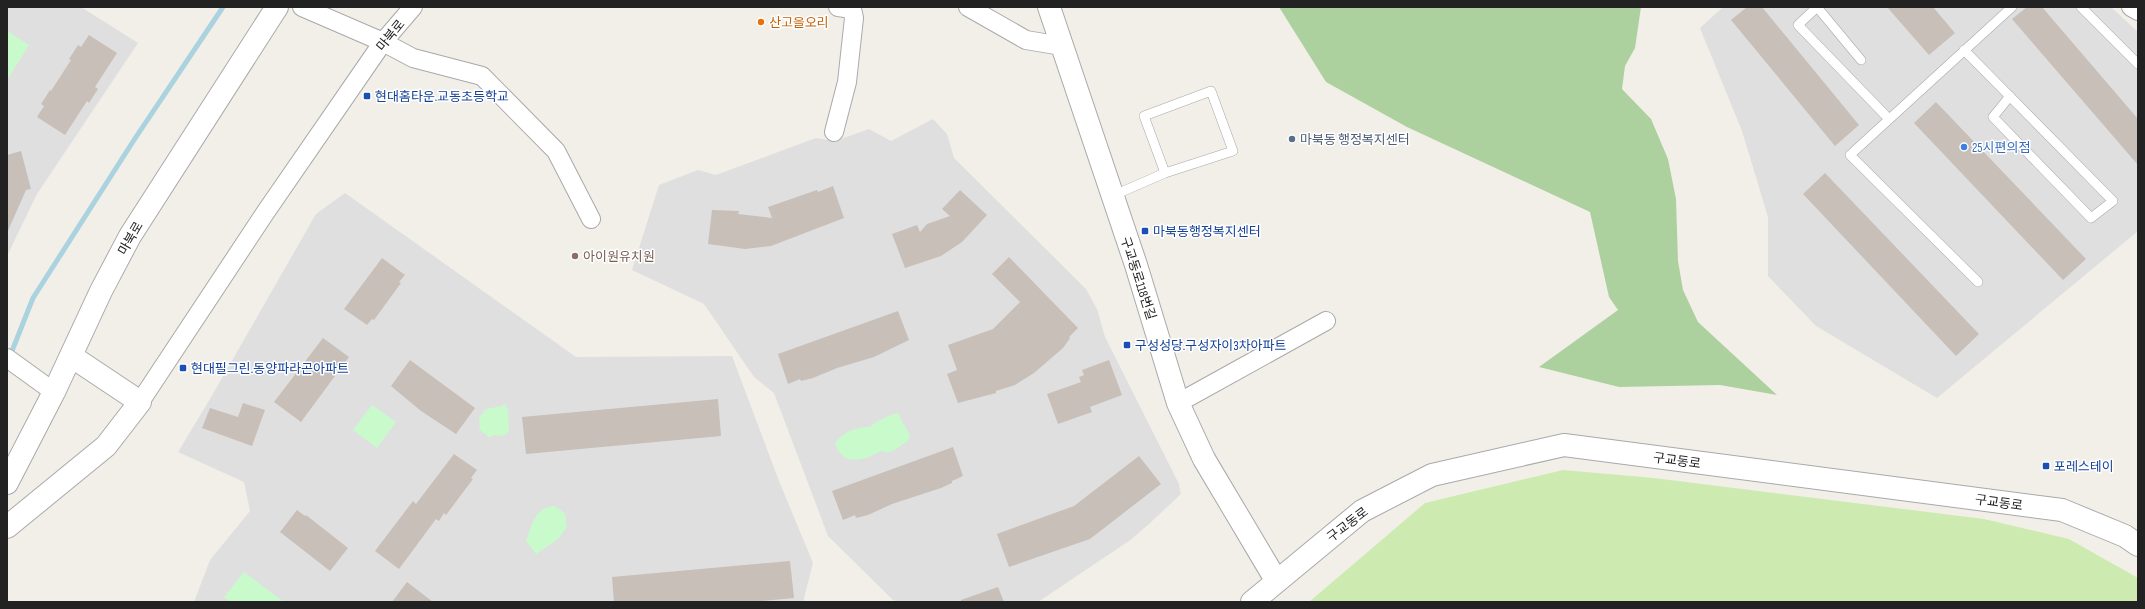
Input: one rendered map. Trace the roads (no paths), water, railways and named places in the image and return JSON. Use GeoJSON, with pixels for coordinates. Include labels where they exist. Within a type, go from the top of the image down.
{"type":"FeatureCollection","features":[{"type":"Feature","properties":{"kind":"street","name":"마북로"},"geometry":{"type":"LineString","coordinates":[[7,483],[54,392],[101,290],[130,236],[277,7]]}},
{"type":"Feature","properties":{"kind":"street"},"geometry":{"type":"LineString","coordinates":[[302,7],[383,42],[413,58],[482,76],[556,151],[591,219]]}},
{"type":"Feature","properties":{"kind":"street","name":"마북로"},"geometry":{"type":"LineString","coordinates":[[140,402],[265,213],[383,42],[413,7]]}},
{"type":"Feature","properties":{"kind":"street"},"geometry":{"type":"LineString","coordinates":[[834,132],[847,82],[854,18],[852,9],[838,7]]}},
{"type":"Feature","properties":{"kind":"street"},"geometry":{"type":"LineString","coordinates":[[968,7],[1026,40],[1062,46]]}},
{"type":"Feature","properties":{"kind":"street","name":"구교동로118번길"},"geometry":{"type":"LineString","coordinates":[[1049,7],[1112,196],[1178,403],[1204,459],[1276,580]]}},
{"type":"Feature","properties":{"kind":"street"},"geometry":{"type":"LineString","coordinates":[[2131,7],[2138,11]]}},
{"type":"Feature","properties":{"kind":"street"},"geometry":{"type":"LineString","coordinates":[[1178,403],[1326,321]]}},
{"type":"Feature","properties":{"kind":"street"},"geometry":{"type":"LineString","coordinates":[[7,527],[106,446],[140,402],[71,356]]}},
{"type":"Feature","properties":{"kind":"street"},"geometry":{"type":"LineString","coordinates":[[13,362],[54,392]]}},
{"type":"Feature","properties":{"kind":"street","name":"구교동로"},"geometry":{"type":"LineString","coordinates":[[1252,602],[1276,580],[1362,511],[1432,475],[1564,445],[2062,510],[2125,536],[2138,545]]}},
{"type":"Feature","properties":{"kind":"lane"},"geometry":{"type":"LineString","coordinates":[[1978,282],[1850,155],[2012,7]]}},
{"type":"Feature","properties":{"kind":"lane"},"geometry":{"type":"LineString","coordinates":[[2081,7],[2138,64]]}},
{"type":"Feature","properties":{"kind":"lane"},"geometry":{"type":"LineString","coordinates":[[1861,60],[1817,8],[1798,25],[1889,119]]}},
{"type":"Feature","properties":{"kind":"lane"},"geometry":{"type":"LineString","coordinates":[[1964,50],[2010,96],[2026,113],[2113,200],[2091,218],[1993,117],[2010,96]]}},
{"type":"Feature","properties":{"kind":"lane"},"geometry":{"type":"LineString","coordinates":[[1112,196],[1165,173],[1233,151],[1211,91],[1144,116],[1165,173]]}},
{"type":"Feature","properties":{"kind":"waterway"},"geometry":{"type":"LineString","coordinates":[[10,356],[33,298],[134,140],[223,7]]}},
{"type":"Feature","properties":{"kind":"place","name":"산고을오리"},"geometry":{"type":"Point","coordinates":[761,22]}},
{"type":"Feature","properties":{"kind":"place","name":"현대홈타운.교동초등학교"},"geometry":{"type":"Point","coordinates":[367,96]}},
{"type":"Feature","properties":{"kind":"place","name":"마북동 행정복지센터"},"geometry":{"type":"Point","coordinates":[1292,139]}},
{"type":"Feature","properties":{"kind":"place","name":"25시편의점"},"geometry":{"type":"Point","coordinates":[1964,147]}},
{"type":"Feature","properties":{"kind":"place","name":"마북동행정복지센터"},"geometry":{"type":"Point","coordinates":[1145,231]}},
{"type":"Feature","properties":{"kind":"place","name":"아이원유치원"},"geometry":{"type":"Point","coordinates":[575,256]}},
{"type":"Feature","properties":{"kind":"place","name":"구성성당.구성자이3차아파트"},"geometry":{"type":"Point","coordinates":[1127,345]}},
{"type":"Feature","properties":{"kind":"place","name":"현대필그린.동양파라곤아파트"},"geometry":{"type":"Point","coordinates":[183,368]}},
{"type":"Feature","properties":{"kind":"place","name":"포레스테이"},"geometry":{"type":"Point","coordinates":[2046,466]}}]}
